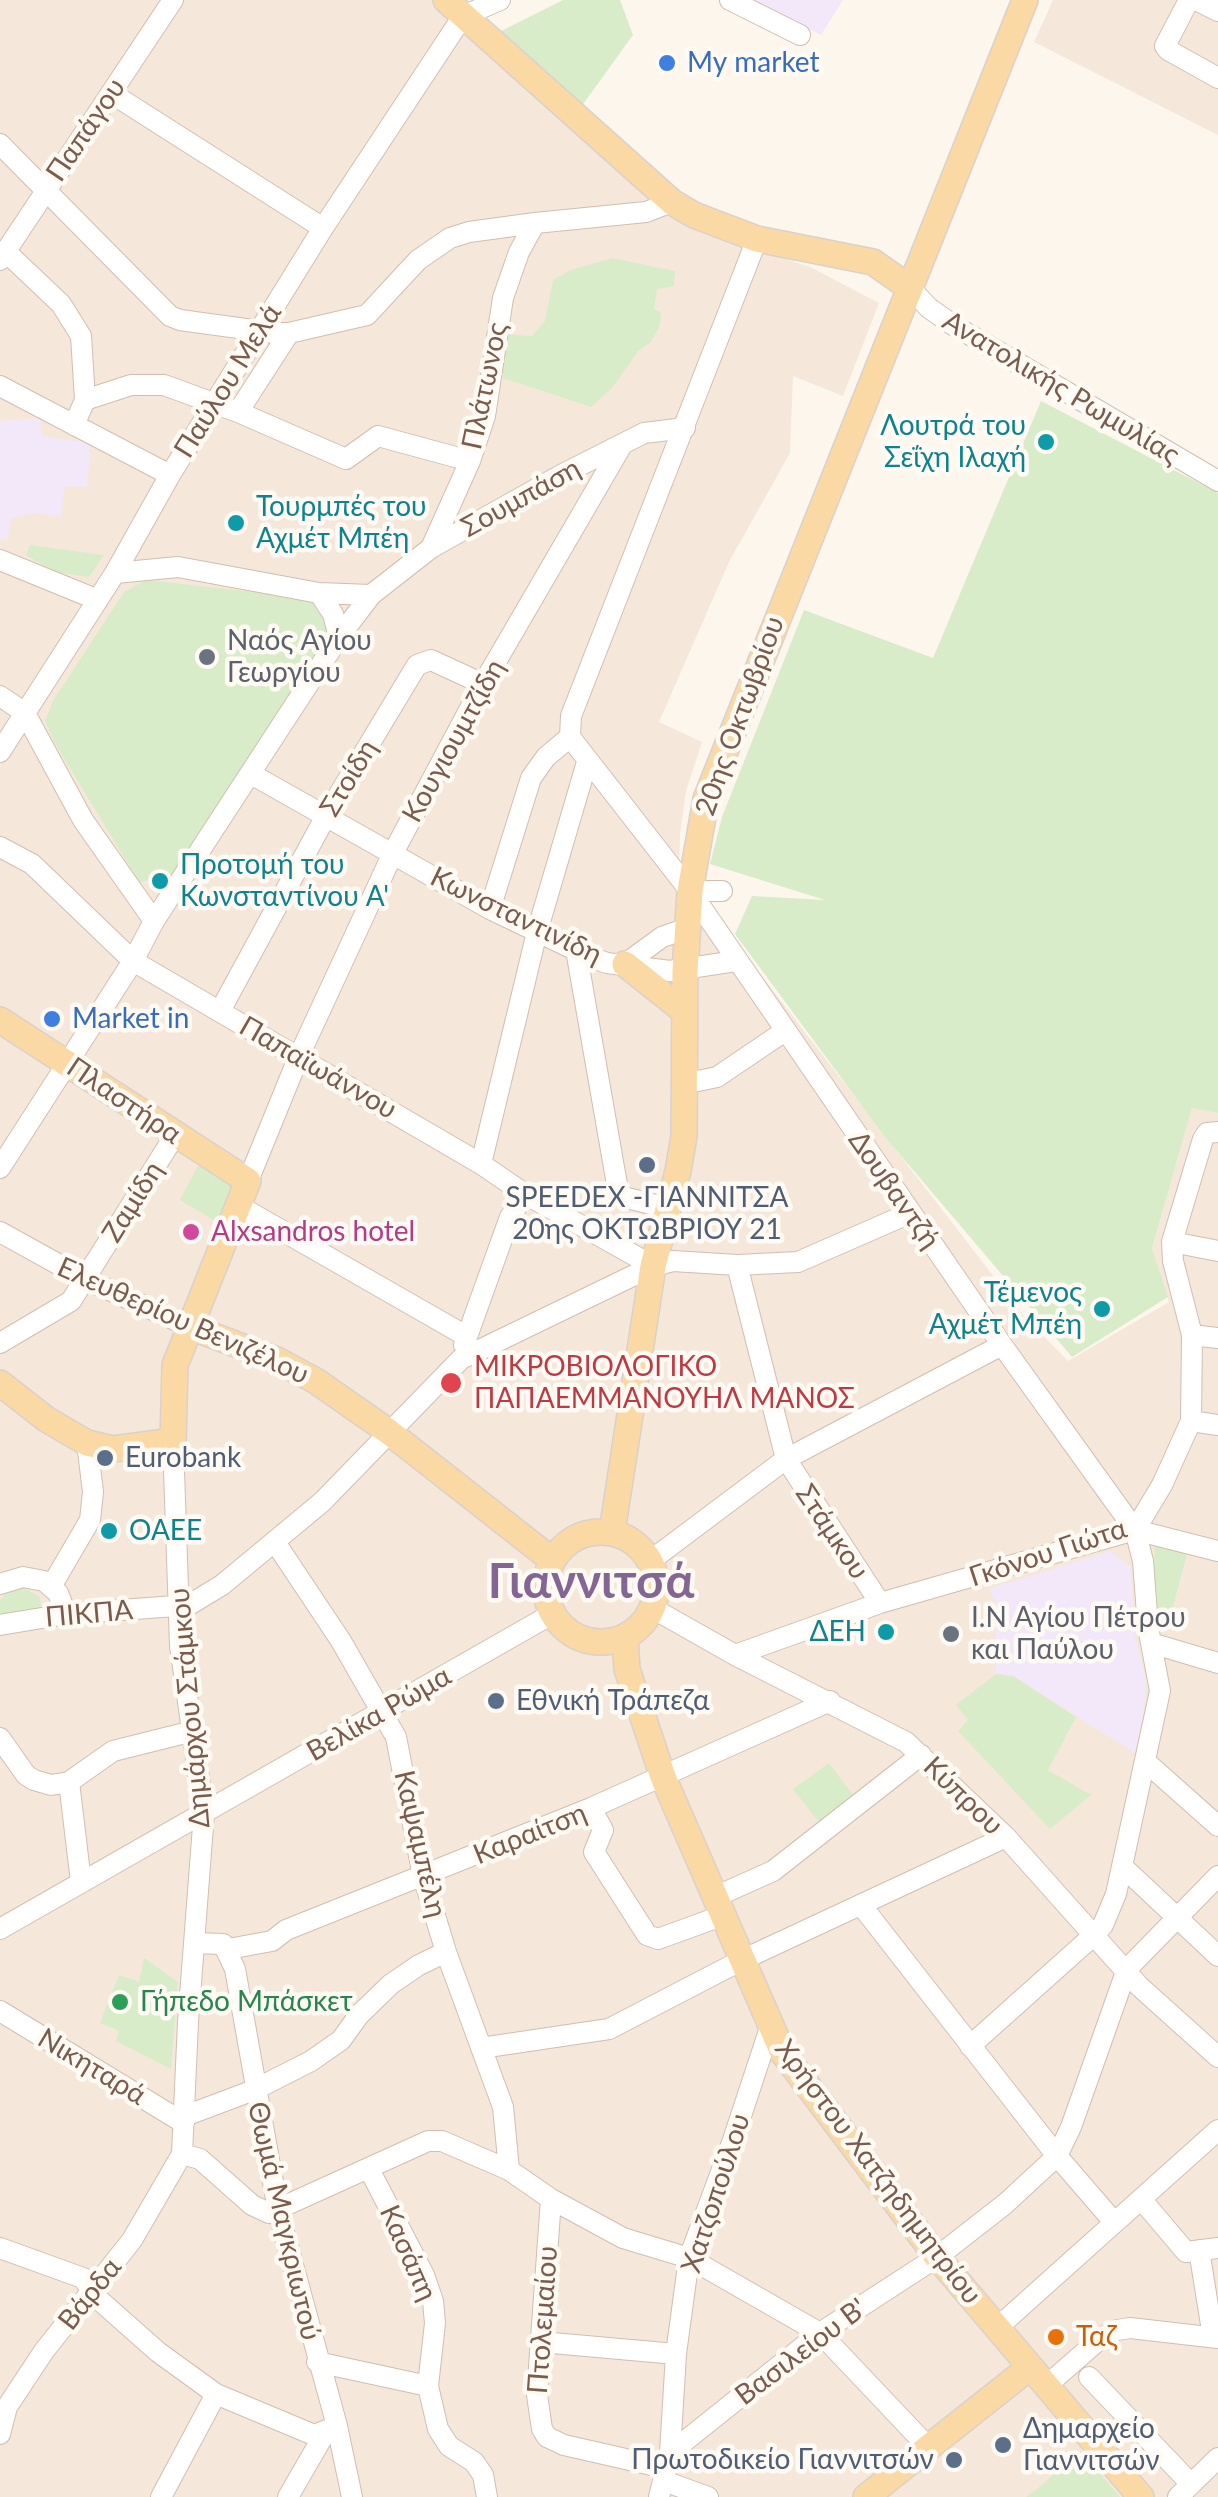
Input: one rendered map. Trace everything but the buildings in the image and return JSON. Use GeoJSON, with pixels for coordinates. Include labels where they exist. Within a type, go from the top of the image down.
{"type":"FeatureCollection","features":[{"type":"Feature","properties":{"kind":"main road","name":"20ης Οκτωβρίου"},"geometry":{"type":"LineString","coordinates":[[612,1532],[653,1266],[684,1136],[685,970],[690,891],[700,824],[718,764],[1026,0]]}},
{"type":"Feature","properties":{"kind":"main road"},"geometry":{"type":"LineString","coordinates":[[455,8],[672,202],[694,216],[757,239],[873,262],[910,288]]}},
{"type":"Feature","properties":{"kind":"main road"},"geometry":{"type":"LineString","coordinates":[[624,964],[684,1011]]}},
{"type":"Feature","properties":{"kind":"main road","name":"Πλαστήρα"},"geometry":{"type":"LineString","coordinates":[[0,1020],[248,1181]]}},
{"type":"Feature","properties":{"kind":"main road","name":"Κουγιουμτζίδη"},"geometry":{"type":"LineString","coordinates":[[173,1441],[172,1381],[188,1326],[248,1181]]}},
{"type":"Feature","properties":{"kind":"main road","name":"Ελευθερίου Βενιζέλου"},"geometry":{"type":"LineString","coordinates":[[188,1326],[316,1381],[552,1560]]}},
{"type":"Feature","properties":{"kind":"main road"},"geometry":{"type":"LineString","coordinates":[[0,1383],[46,1419],[87,1443],[113,1449],[173,1441]]}},
{"type":"Feature","properties":{"kind":"main road"},"geometry":{"type":"LineString","coordinates":[[598,1531],[612,1532],[630,1539],[650,1561],[656,1584],[652,1608],[641,1626],[625,1637],[602,1642],[577,1638],[552,1614],[545,1587],[552,1560],[572,1540],[598,1531]]}},
{"type":"Feature","properties":{"kind":"main road","name":"Χρήστου Χατζηδημητρίου"},"geometry":{"type":"LineString","coordinates":[[625,1637],[627,1669],[663,1777],[770,2028],[798,2075],[937,2257],[1141,2497]]}},
{"type":"Feature","properties":{"kind":"main road"},"geometry":{"type":"LineString","coordinates":[[866,2497],[928,2447],[1038,2376]]}},
{"type":"Feature","properties":{"kind":"street","name":"Παπάγου"},"geometry":{"type":"LineString","coordinates":[[3,256],[173,0]]}},
{"type":"Feature","properties":{"kind":"street"},"geometry":{"type":"LineString","coordinates":[[455,8],[500,0]]}},
{"type":"Feature","properties":{"kind":"street"},"geometry":{"type":"LineString","coordinates":[[730,0],[800,35]]}},
{"type":"Feature","properties":{"kind":"street"},"geometry":{"type":"LineString","coordinates":[[1218,11],[1192,0],[1165,46],[1218,78]]}},
{"type":"Feature","properties":{"kind":"street","name":"Παύλου Μελά"},"geometry":{"type":"LineString","coordinates":[[0,752],[115,573],[170,475],[455,8]]}},
{"type":"Feature","properties":{"kind":"street"},"geometry":{"type":"LineString","coordinates":[[111,93],[322,228]]}},
{"type":"Feature","properties":{"kind":"street"},"geometry":{"type":"LineString","coordinates":[[0,144],[170,316],[258,332],[288,333],[367,315],[418,260],[450,238],[469,232],[646,212],[672,202]]}},
{"type":"Feature","properties":{"kind":"street","name":"Πλάτωνος"},"geometry":{"type":"LineString","coordinates":[[430,548],[470,461],[491,386],[503,298],[519,252],[535,223]]}},
{"type":"Feature","properties":{"kind":"street"},"geometry":{"type":"LineString","coordinates":[[490,909],[532,778],[546,757],[570,737],[571,716],[757,239]]}},
{"type":"Feature","properties":{"kind":"street"},"geometry":{"type":"LineString","coordinates":[[3,256],[51,294],[77,327],[85,400],[74,426]]}},
{"type":"Feature","properties":{"kind":"street","name":"Ανατολικής Ρωμυλίας"},"geometry":{"type":"LineString","coordinates":[[910,288],[929,308],[953,324],[1218,481]]}},
{"type":"Feature","properties":{"kind":"street"},"geometry":{"type":"LineString","coordinates":[[238,412],[288,333]]}},
{"type":"Feature","properties":{"kind":"street"},"geometry":{"type":"LineString","coordinates":[[85,400],[132,385],[164,384],[346,459],[378,436],[470,461]]}},
{"type":"Feature","properties":{"kind":"street"},"geometry":{"type":"LineString","coordinates":[[0,386],[170,475]]}},
{"type":"Feature","properties":{"kind":"street","name":"Σουμπάση"},"geometry":{"type":"LineString","coordinates":[[0,1168],[154,922],[339,637],[371,595],[430,548],[562,475],[644,433],[685,428]]}},
{"type":"Feature","properties":{"kind":"street","name":"Κουγιουμτζίδη"},"geometry":{"type":"LineString","coordinates":[[248,1181],[299,1056],[393,853],[483,684],[623,443]]}},
{"type":"Feature","properties":{"kind":"street"},"geometry":{"type":"LineString","coordinates":[[562,475],[600,485]]}},
{"type":"Feature","properties":{"kind":"street"},"geometry":{"type":"LineString","coordinates":[[0,560],[98,600]]}},
{"type":"Feature","properties":{"kind":"street"},"geometry":{"type":"LineString","coordinates":[[115,573],[178,566],[319,593],[371,595]]}},
{"type":"Feature","properties":{"kind":"street"},"geometry":{"type":"LineString","coordinates":[[319,593],[333,614],[339,637]]}},
{"type":"Feature","properties":{"kind":"street","name":"Στοίδη"},"geometry":{"type":"LineString","coordinates":[[220,1011],[326,816],[421,661],[431,660],[483,684]]}},
{"type":"Feature","properties":{"kind":"street"},"geometry":{"type":"LineString","coordinates":[[0,696],[25,713],[82,820],[154,922]]}},
{"type":"Feature","properties":{"kind":"street","name":"Δουβαντζή"},"geometry":{"type":"LineString","coordinates":[[570,737],[690,891],[910,1213],[1135,1530]]}},
{"type":"Feature","properties":{"kind":"street"},"geometry":{"type":"LineString","coordinates":[[481,1164],[537,932],[587,762]]}},
{"type":"Feature","properties":{"kind":"street","name":"Κωνσταντινίδη"},"geometry":{"type":"LineString","coordinates":[[252,774],[490,909],[607,963],[658,971],[736,962]]}},
{"type":"Feature","properties":{"kind":"street","name":"Παπαϊωάννου"},"geometry":{"type":"LineString","coordinates":[[0,847],[32,864],[133,961],[653,1266]]}},
{"type":"Feature","properties":{"kind":"street"},"geometry":{"type":"LineString","coordinates":[[690,891],[722,891]]}},
{"type":"Feature","properties":{"kind":"street"},"geometry":{"type":"LineString","coordinates":[[624,964],[662,937],[688,928]]}},
{"type":"Feature","properties":{"kind":"street"},"geometry":{"type":"LineString","coordinates":[[576,950],[619,1196],[668,1208]]}},
{"type":"Feature","properties":{"kind":"street"},"geometry":{"type":"LineString","coordinates":[[686,1076],[698,1081],[717,1077],[785,1031]]}},
{"type":"Feature","properties":{"kind":"street","name":"Γκόνου Γιώτα"},"geometry":{"type":"LineString","coordinates":[[735,1655],[880,1604],[1135,1530],[1162,1485],[1191,1421],[1192,1335],[1172,1242],[1213,1132]]}},
{"type":"Feature","properties":{"kind":"street","name":"Ζαμίδη"},"geometry":{"type":"LineString","coordinates":[[0,1343],[66,1306],[174,1135]]}},
{"type":"Feature","properties":{"kind":"street"},"geometry":{"type":"LineString","coordinates":[[461,1359],[510,1217],[525,1194]]}},
{"type":"Feature","properties":{"kind":"street"},"geometry":{"type":"LineString","coordinates":[[238,1206],[466,1336]]}},
{"type":"Feature","properties":{"kind":"street"},"geometry":{"type":"LineString","coordinates":[[178,1607],[222,1586],[322,1502],[461,1359],[653,1266],[672,1261],[798,1262],[910,1213]]}},
{"type":"Feature","properties":{"kind":"street","name":"Ελευθερίου Βενιζέλου"},"geometry":{"type":"LineString","coordinates":[[0,1232],[84,1280],[188,1326]]}},
{"type":"Feature","properties":{"kind":"street"},"geometry":{"type":"LineString","coordinates":[[1172,1242],[1218,1251]]}},
{"type":"Feature","properties":{"kind":"street","name":"Στάμκου"},"geometry":{"type":"LineString","coordinates":[[737,1264],[786,1459],[880,1604]]}},
{"type":"Feature","properties":{"kind":"street"},"geometry":{"type":"LineString","coordinates":[[1192,1335],[1218,1338]]}},
{"type":"Feature","properties":{"kind":"street"},"geometry":{"type":"LineString","coordinates":[[650,1561],[786,1459],[1002,1345]]}},
{"type":"Feature","properties":{"kind":"street"},"geometry":{"type":"LineString","coordinates":[[1191,1421],[1218,1425]]}},
{"type":"Feature","properties":{"kind":"street","name":"Δημάρχου Στάμκου"},"geometry":{"type":"LineString","coordinates":[[173,1441],[180,1646],[204,1814],[182,2154]]}},
{"type":"Feature","properties":{"kind":"street"},"geometry":{"type":"LineString","coordinates":[[52,1585],[90,1520],[93,1492],[87,1443]]}},
{"type":"Feature","properties":{"kind":"street"},"geometry":{"type":"LineString","coordinates":[[970,2046],[1094,1935],[1111,1907],[1147,1762],[1160,1691],[1143,1561],[1135,1530],[1218,1552]]}},
{"type":"Feature","properties":{"kind":"street","name":"Καψαμπέλη"},"geometry":{"type":"LineString","coordinates":[[275,1542],[384,1711],[396,1737],[423,1876],[446,1952],[503,2106],[509,2170]]}},
{"type":"Feature","properties":{"kind":"street"},"geometry":{"type":"LineString","coordinates":[[1,1579],[23,1577],[52,1585],[66,1614]]}},
{"type":"Feature","properties":{"kind":"street","name":"ΠΙΚΠΑ"},"geometry":{"type":"LineString","coordinates":[[0,1625],[66,1614],[178,1607]]}},
{"type":"Feature","properties":{"kind":"street","name":"Κύπρου"},"geometry":{"type":"LineString","coordinates":[[652,1608],[735,1655],[892,1733],[921,1755],[1006,1837],[1140,1986],[1218,2057]]}},
{"type":"Feature","properties":{"kind":"street","name":"Βελίκα Ρώμα"},"geometry":{"type":"LineString","coordinates":[[0,1929],[552,1614]]}},
{"type":"Feature","properties":{"kind":"street"},"geometry":{"type":"LineString","coordinates":[[1151,1643],[1218,1663]]}},
{"type":"Feature","properties":{"kind":"street","name":"Καραίτση"},"geometry":{"type":"LineString","coordinates":[[194,1943],[225,1946],[272,1941],[286,1930],[591,1808],[830,1701]]}},
{"type":"Feature","properties":{"kind":"street"},"geometry":{"type":"LineString","coordinates":[[0,1738],[26,1775],[51,1784],[69,1782],[112,1751],[192,1732]]}},
{"type":"Feature","properties":{"kind":"street"},"geometry":{"type":"LineString","coordinates":[[591,1808],[603,1830],[594,1852],[647,1934],[658,1939],[720,1906],[773,1871],[921,1755]]}},
{"type":"Feature","properties":{"kind":"street"},"geometry":{"type":"LineString","coordinates":[[1147,1762],[1218,1826]]}},
{"type":"Feature","properties":{"kind":"street"},"geometry":{"type":"LineString","coordinates":[[69,1782],[82,1882]]}},
{"type":"Feature","properties":{"kind":"street"},"geometry":{"type":"LineString","coordinates":[[481,2048],[608,2029],[742,1960],[1006,1837]]}},
{"type":"Feature","properties":{"kind":"street"},"geometry":{"type":"LineString","coordinates":[[1123,1867],[1218,1956]]}},
{"type":"Feature","properties":{"kind":"street"},"geometry":{"type":"LineString","coordinates":[[1056,2156],[1071,2126],[1127,1969],[1218,1876]]}},
{"type":"Feature","properties":{"kind":"street"},"geometry":{"type":"LineString","coordinates":[[862,1905],[1056,2156],[1114,2222]]}},
{"type":"Feature","properties":{"kind":"street","name":"Θωμά Μαγκριωτού"},"geometry":{"type":"LineString","coordinates":[[225,1946],[235,1969],[278,2210],[331,2430],[352,2497]]}},
{"type":"Feature","properties":{"kind":"street"},"geometry":{"type":"LineString","coordinates":[[184,2123],[185,2116],[254,2090],[312,2061],[332,2046],[391,1984],[446,1952]]}},
{"type":"Feature","properties":{"kind":"street","name":"Νικηταρά"},"geometry":{"type":"LineString","coordinates":[[0,2012],[184,2123]]}},
{"type":"Feature","properties":{"kind":"street","name":"Χατζοπούλου"},"geometry":{"type":"LineString","coordinates":[[664,2475],[689,2258],[770,2028]]}},
{"type":"Feature","properties":{"kind":"street"},"geometry":{"type":"LineString","coordinates":[[997,2328],[1218,2130]]}},
{"type":"Feature","properties":{"kind":"street"},"geometry":{"type":"LineString","coordinates":[[182,2154],[200,2160],[252,2205],[269,2213],[434,2140],[509,2170],[551,2199],[623,2238],[689,2258],[820,2333],[928,2447]]}},
{"type":"Feature","properties":{"kind":"street","name":"Βάρδα"},"geometry":{"type":"LineString","coordinates":[[3,2424],[44,2351],[150,2212],[182,2154]]}},
{"type":"Feature","properties":{"kind":"street","name":"Βασιλείου Β'"},"geometry":{"type":"LineString","coordinates":[[664,2475],[820,2333],[937,2257],[1005,2204],[1056,2156]]}},
{"type":"Feature","properties":{"kind":"street","name":"Κασάπη"},"geometry":{"type":"LineString","coordinates":[[369,2168],[424,2275],[433,2301],[435,2323],[428,2386],[441,2436],[474,2462],[483,2475],[487,2497]]}},
{"type":"Feature","properties":{"kind":"street","name":"Πτολεμαίου"},"geometry":{"type":"LineString","coordinates":[[551,2199],[538,2418],[547,2436],[564,2445],[664,2475],[708,2497]]}},
{"type":"Feature","properties":{"kind":"street"},"geometry":{"type":"LineString","coordinates":[[1038,2376],[1117,2330],[1130,2328],[1215,2338],[1209,2249],[1186,2252],[1141,2199]]}},
{"type":"Feature","properties":{"kind":"street"},"geometry":{"type":"LineString","coordinates":[[0,2248],[84,2278],[98,2298],[158,2352],[216,2394],[314,2435],[331,2430]]}},
{"type":"Feature","properties":{"kind":"street"},"geometry":{"type":"LineString","coordinates":[[542,2342],[676,2354]]}},
{"type":"Feature","properties":{"kind":"street"},"geometry":{"type":"LineString","coordinates":[[317,2362],[428,2386]]}},
{"type":"Feature","properties":{"kind":"street"},"geometry":{"type":"LineString","coordinates":[[1090,2377],[1184,2491],[1218,2458]]}},
{"type":"Feature","properties":{"kind":"street"},"geometry":{"type":"LineString","coordinates":[[0,2384],[3,2424]]}},
{"type":"Feature","properties":{"kind":"street"},"geometry":{"type":"LineString","coordinates":[[161,2497],[216,2394]]}},
{"type":"Feature","properties":{"kind":"street"},"geometry":{"type":"LineString","coordinates":[[288,2497],[331,2430]]}},
{"type":"Feature","properties":{"kind":"shaded area"},"geometry":{"type":"Polygon","coordinates":[[[0,0],[436,0],[432,5],[700,230],[810,267],[879,303],[843,396],[793,376],[790,453],[729,562],[659,722],[702,742],[686,791],[678,892],[703,900],[1025,1317],[1068,1361],[1169,1302],[1152,1250],[1192,1107],[1218,1113],[1218,2497],[0,2497],[0,0]]]}},
{"type":"Feature","properties":{"kind":"shaded area"},"geometry":{"type":"Polygon","coordinates":[[[752,0],[843,0],[821,35],[752,0]]]}},
{"type":"Feature","properties":{"kind":"shaded area"},"geometry":{"type":"Polygon","coordinates":[[[1053,0],[1218,0],[1218,135],[1034,42],[1053,0]]]}},
{"type":"Feature","properties":{"kind":"shaded area"},"geometry":{"type":"Polygon","coordinates":[[[40,418],[42,436],[91,443],[87,487],[65,486],[61,516],[32,513],[11,519],[7,540],[0,539],[0,421],[40,418]]]}},
{"type":"Feature","properties":{"kind":"shaded area"},"geometry":{"type":"Polygon","coordinates":[[[1110,1551],[1131,1567],[1134,1631],[1146,1681],[1135,1753],[1013,1676],[996,1674],[995,1601],[989,1589],[1110,1551]]]}},
{"type":"Feature","properties":{"kind":"green space"},"geometry":{"type":"Polygon","coordinates":[[[563,0],[620,0],[633,35],[581,107],[495,34],[563,0]]]}},
{"type":"Feature","properties":{"kind":"green space"},"geometry":{"type":"Polygon","coordinates":[[[612,258],[675,271],[674,286],[657,289],[654,309],[661,313],[660,325],[651,342],[638,351],[612,388],[591,407],[503,378],[503,334],[532,336],[545,321],[553,280],[571,270],[612,258]]]}},
{"type":"Feature","properties":{"kind":"green space"},"geometry":{"type":"Polygon","coordinates":[[[1041,401],[1218,493],[1218,1113],[1192,1108],[1152,1249],[1168,1297],[1072,1357],[885,1137],[735,934],[752,896],[825,900],[710,864],[722,817],[804,610],[933,658],[1041,401]]]}},
{"type":"Feature","properties":{"kind":"green space"},"geometry":{"type":"Polygon","coordinates":[[[30,545],[104,555],[89,577],[55,572],[26,555],[30,545]]]}},
{"type":"Feature","properties":{"kind":"green space"},"geometry":{"type":"Polygon","coordinates":[[[146,580],[318,599],[333,640],[179,876],[139,882],[45,721],[53,701],[124,592],[146,580]]]}},
{"type":"Feature","properties":{"kind":"green space"},"geometry":{"type":"Polygon","coordinates":[[[201,1160],[248,1188],[227,1228],[180,1200],[201,1160]]]}},
{"type":"Feature","properties":{"kind":"green space"},"geometry":{"type":"Polygon","coordinates":[[[1155,1545],[1187,1554],[1170,1618],[1150,1615],[1155,1545]]]}},
{"type":"Feature","properties":{"kind":"green space"},"geometry":{"type":"Polygon","coordinates":[[[22,1587],[40,1597],[41,1611],[0,1619],[0,1600],[8,1591],[22,1587]]]}},
{"type":"Feature","properties":{"kind":"green space"},"geometry":{"type":"Polygon","coordinates":[[[996,1674],[1013,1676],[1076,1717],[1048,1770],[1091,1795],[1050,1829],[958,1731],[968,1720],[956,1705],[996,1674]]]}},
{"type":"Feature","properties":{"kind":"green space"},"geometry":{"type":"Polygon","coordinates":[[[829,1763],[853,1795],[819,1822],[793,1789],[829,1763]]]}},
{"type":"Feature","properties":{"kind":"green space"},"geometry":{"type":"Polygon","coordinates":[[[144,1958],[178,1982],[171,2069],[116,2041],[119,2031],[100,2023],[119,1975],[139,1982],[144,1958]]]}},
{"type":"Feature","properties":{"kind":"green space"},"geometry":{"type":"Polygon","coordinates":[[[1081,2451],[1120,2497],[1026,2497],[1043,2484],[1081,2451]]]}},
{"type":"Feature","properties":{"kind":"place","name":"My market"},"geometry":{"type":"Point","coordinates":[667,63]}},
{"type":"Feature","properties":{"kind":"place","name":"Λουτρά του Σεΐχη Ιλαχή"},"geometry":{"type":"Point","coordinates":[1046,442]}},
{"type":"Feature","properties":{"kind":"place","name":"Τουρμπές του Αχμέτ Μπέη"},"geometry":{"type":"Point","coordinates":[236,523]}},
{"type":"Feature","properties":{"kind":"place","name":"Ναός Αγίου Γεωργίου"},"geometry":{"type":"Point","coordinates":[207,657]}},
{"type":"Feature","properties":{"kind":"place","name":"Προτομή του Κωνσταντίνου Α'"},"geometry":{"type":"Point","coordinates":[160,881]}},
{"type":"Feature","properties":{"kind":"place","name":"Market in"},"geometry":{"type":"Point","coordinates":[52,1019]}},
{"type":"Feature","properties":{"kind":"place","name":"SPEEDEX -ΓΙΑΝΝΙΤΣΑ 20ης ΟΚΤΩΒΡΙΟΥ 21"},"geometry":{"type":"Point","coordinates":[647,1165]}},
{"type":"Feature","properties":{"kind":"place","name":"Alxsandros hotel"},"geometry":{"type":"Point","coordinates":[191,1232]}},
{"type":"Feature","properties":{"kind":"place","name":"Τέμενος Αχμέτ Μπέη"},"geometry":{"type":"Point","coordinates":[1102,1309]}},
{"type":"Feature","properties":{"kind":"place","name":"ΜΙΚΡΟΒΙΟΛΟΓΙΚΟ ΠΑΠΑΕΜΜΑΝΟΥΗΛ ΜΑΝΟΣ"},"geometry":{"type":"Point","coordinates":[451,1383]}},
{"type":"Feature","properties":{"kind":"place","name":"Eurobank"},"geometry":{"type":"Point","coordinates":[105,1458]}},
{"type":"Feature","properties":{"kind":"place","name":"ΟΑΕΕ"},"geometry":{"type":"Point","coordinates":[109,1531]}},
{"type":"Feature","properties":{"kind":"place","name":"ΔΕΗ"},"geometry":{"type":"Point","coordinates":[886,1632]}},
{"type":"Feature","properties":{"kind":"place","name":"Ι.Ν Αγίου Πέτρου και Παύλου"},"geometry":{"type":"Point","coordinates":[951,1634]}},
{"type":"Feature","properties":{"kind":"place","name":"Εθνική Τράπεζα"},"geometry":{"type":"Point","coordinates":[496,1701]}},
{"type":"Feature","properties":{"kind":"place","name":"Γήπεδο Μπάσκετ"},"geometry":{"type":"Point","coordinates":[120,2002]}},
{"type":"Feature","properties":{"kind":"place","name":"Ταζ"},"geometry":{"type":"Point","coordinates":[1056,2337]}},
{"type":"Feature","properties":{"kind":"place","name":"Δημαρχείο Γιαννιτσών"},"geometry":{"type":"Point","coordinates":[1003,2445]}},
{"type":"Feature","properties":{"kind":"place","name":"Πρωτοδικείο Γιαννιτσών"},"geometry":{"type":"Point","coordinates":[954,2460]}},
{"type":"Feature","properties":{"kind":"district","name":"Γιαννιτσά"},"geometry":{"type":"Point","coordinates":[591,1583]}}]}
